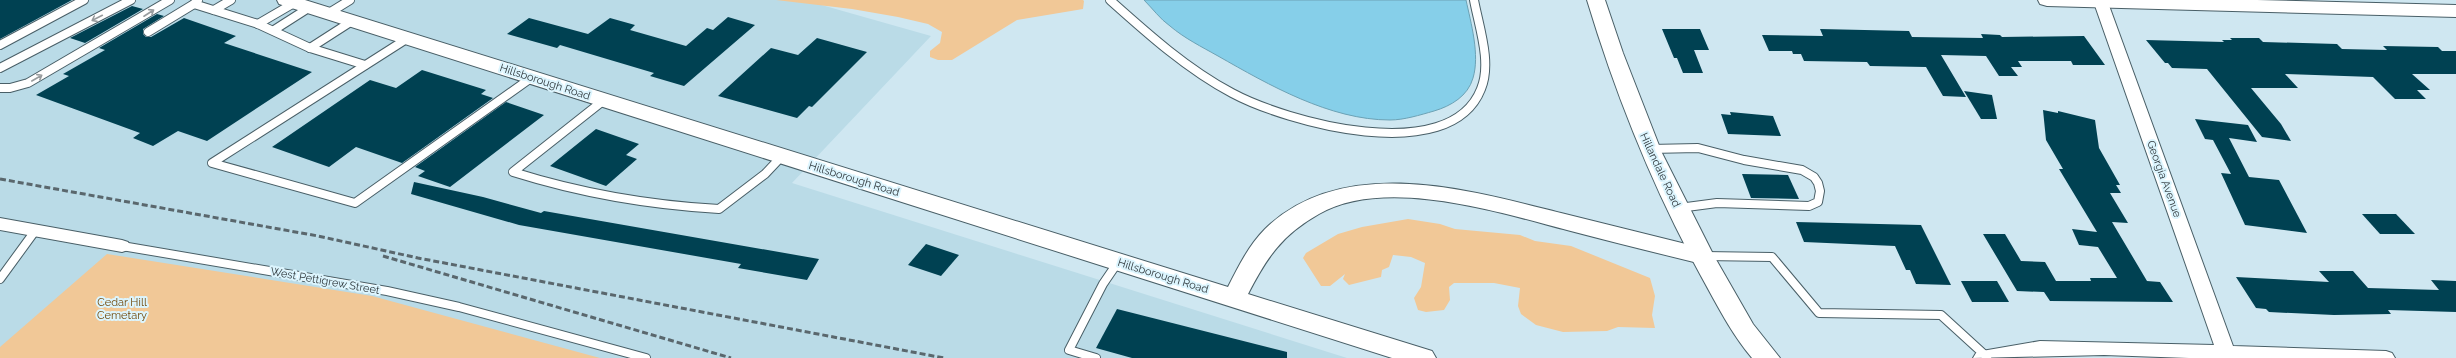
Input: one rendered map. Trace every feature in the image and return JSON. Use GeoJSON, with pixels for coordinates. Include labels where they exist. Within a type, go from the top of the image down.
{"type":"FeatureCollection","features":[{"type":"Feature","properties":{"kind":"main road","name":"Hillandale Road"},"geometry":{"type":"LineString","coordinates":[[1596,0],[1621,75],[1649,149],[1702,256],[1744,331],[1767,358]]}},
{"type":"Feature","properties":{"kind":"main road"},"geometry":{"type":"LineString","coordinates":[[2047,0],[2456,11]]}},
{"type":"Feature","properties":{"kind":"main road","name":"Hillsborough Road"},"geometry":{"type":"LineString","coordinates":[[305,6],[1423,358]]}},
{"type":"Feature","properties":{"kind":"main road"},"geometry":{"type":"LineString","coordinates":[[1234,298],[1259,254],[1279,229],[1289,221],[1318,204],[1373,190],[1399,189],[1455,196],[1702,256]]}},
{"type":"Feature","properties":{"kind":"main road","name":"Hillandale Road"},"geometry":{"type":"LineString","coordinates":[[1744,331],[1748,358]]}},
{"type":"Feature","properties":{"kind":"street","name":"Georgia Avenue"},"geometry":{"type":"LineString","coordinates":[[2100,1],[2227,355]]}},
{"type":"Feature","properties":{"kind":"street","name":"West Pettigrew Street"},"geometry":{"type":"LineString","coordinates":[[0,224],[122,246]]}},
{"type":"Feature","properties":{"kind":"street"},"geometry":{"type":"LineString","coordinates":[[1993,357],[2040,348],[2104,348],[2227,355],[2386,358]]}},
{"type":"Feature","properties":{"kind":"lane"},"geometry":{"type":"LineString","coordinates":[[0,45],[84,0]]}},
{"type":"Feature","properties":{"kind":"lane"},"geometry":{"type":"LineString","coordinates":[[0,68],[131,0]]}},
{"type":"Feature","properties":{"kind":"lane"},"geometry":{"type":"LineString","coordinates":[[0,88],[10,88],[28,83],[168,0]]}},
{"type":"Feature","properties":{"kind":"lane"},"geometry":{"type":"LineString","coordinates":[[214,10],[231,0]]}},
{"type":"Feature","properties":{"kind":"lane"},"geometry":{"type":"LineString","coordinates":[[258,24],[305,6],[350,0]]}},
{"type":"Feature","properties":{"kind":"lane"},"geometry":{"type":"LineString","coordinates":[[1110,0],[1210,80],[1247,100],[1297,120],[1336,129],[1375,133],[1410,133],[1437,126],[1459,116],[1472,106],[1484,81],[1484,64],[1474,0]]}},
{"type":"Feature","properties":{"kind":"lane"},"geometry":{"type":"LineString","coordinates":[[148,32],[196,2],[214,10],[274,30],[293,42],[366,65]]}},
{"type":"Feature","properties":{"kind":"lane"},"geometry":{"type":"LineString","coordinates":[[274,30],[305,6]]}},
{"type":"Feature","properties":{"kind":"lane"},"geometry":{"type":"LineString","coordinates":[[310,48],[352,21]]}},
{"type":"Feature","properties":{"kind":"lane"},"geometry":{"type":"LineString","coordinates":[[408,38],[212,163],[355,203],[531,78]]}},
{"type":"Feature","properties":{"kind":"lane"},"geometry":{"type":"LineString","coordinates":[[604,100],[513,172],[549,184],[596,194],[690,208],[719,209],[765,174],[782,156]]}},
{"type":"Feature","properties":{"kind":"lane"},"geometry":{"type":"LineString","coordinates":[[1649,149],[1698,148],[1744,160],[1802,170],[1814,178],[1820,191],[1818,202],[1809,206],[1717,204],[1678,208]]}},
{"type":"Feature","properties":{"kind":"lane"},"geometry":{"type":"LineString","coordinates":[[0,279],[35,231]]}},
{"type":"Feature","properties":{"kind":"lane","name":"West Pettigrew Street"},"geometry":{"type":"LineString","coordinates":[[122,246],[387,291],[467,309],[646,358]]}},
{"type":"Feature","properties":{"kind":"lane"},"geometry":{"type":"LineString","coordinates":[[1702,256],[1738,255],[1772,257],[1820,313],[1941,315],[1993,357]]}},
{"type":"Feature","properties":{"kind":"lane"},"geometry":{"type":"LineString","coordinates":[[1096,358],[1069,350],[1103,284],[1118,262]]}},
{"type":"Feature","properties":{"kind":"shaded area"},"geometry":{"type":"Polygon","coordinates":[[[0,0],[804,0],[931,36],[792,183],[1347,358],[0,358],[0,0]]]}},
{"type":"Feature","properties":{"kind":"green space"},"geometry":{"type":"Polygon","coordinates":[[[776,0],[1084,1],[1083,9],[1017,20],[952,60],[938,60],[930,57],[930,51],[940,43],[942,32],[928,24],[852,9],[776,0]]]}},
{"type":"Feature","properties":{"kind":"green space"},"geometry":{"type":"Polygon","coordinates":[[[1408,219],[1440,224],[1455,229],[1520,235],[1535,241],[1571,246],[1650,278],[1655,296],[1652,315],[1655,328],[1618,327],[1607,331],[1563,332],[1536,325],[1521,314],[1518,306],[1520,288],[1494,283],[1454,283],[1449,287],[1450,300],[1444,310],[1426,312],[1418,310],[1414,298],[1421,287],[1425,263],[1411,257],[1393,255],[1389,267],[1382,270],[1381,277],[1349,285],[1343,279],[1345,274],[1330,286],[1321,286],[1303,258],[1306,253],[1338,234],[1362,227],[1408,219]]]}},
{"type":"Feature","properties":{"kind":"green space","name":"Cedar Hill Cemetary"},"geometry":{"type":"Polygon","coordinates":[[[107,254],[372,296],[600,358],[0,358],[0,347],[107,254]]]}},
{"type":"Feature","properties":{"kind":"water"},"geometry":{"type":"Polygon","coordinates":[[[1144,0],[1466,0],[1476,59],[1473,78],[1467,90],[1458,99],[1440,109],[1423,114],[1390,120],[1345,114],[1301,99],[1279,89],[1199,46],[1166,23],[1144,0]]]}},
{"type":"Feature","properties":{"kind":"building"},"geometry":{"type":"Polygon","coordinates":[[[0,0],[72,0],[0,39],[0,0]]]}},
{"type":"Feature","properties":{"kind":"building"},"geometry":{"type":"Polygon","coordinates":[[[132,6],[143,9],[85,43],[70,38],[132,6]]]}},
{"type":"Feature","properties":{"kind":"building"},"geometry":{"type":"Polygon","coordinates":[[[157,14],[164,16],[143,29],[143,34],[146,37],[151,37],[184,18],[236,36],[224,43],[312,72],[207,141],[178,131],[153,146],[133,138],[140,133],[36,95],[69,76],[63,74],[105,50],[99,48],[157,14]]]}},
{"type":"Feature","properties":{"kind":"building"},"geometry":{"type":"Polygon","coordinates":[[[728,17],[755,25],[684,86],[650,76],[654,73],[560,45],[557,48],[507,34],[529,18],[588,34],[610,18],[635,25],[630,30],[686,46],[707,28],[713,30],[728,17]]]}},
{"type":"Feature","properties":{"kind":"building"},"geometry":{"type":"Polygon","coordinates":[[[1662,29],[1700,29],[1709,50],[1694,50],[1703,73],[1683,73],[1677,58],[1674,58],[1662,29]]]}},
{"type":"Feature","properties":{"kind":"building"},"geometry":{"type":"Polygon","coordinates":[[[1820,29],[1909,31],[1912,37],[1983,38],[1981,34],[2000,35],[2002,37],[2084,36],[2105,65],[2073,65],[2071,61],[2018,61],[2022,67],[2011,67],[2018,76],[1999,76],[1986,56],[1941,55],[1966,97],[1943,96],[1926,67],[1870,66],[1867,62],[1804,61],[1801,54],[1793,54],[1792,51],[1769,51],[1762,35],[1823,36],[1820,29]]]}},
{"type":"Feature","properties":{"kind":"building"},"geometry":{"type":"Polygon","coordinates":[[[817,38],[867,52],[812,107],[809,106],[797,118],[718,96],[771,48],[798,55],[817,38]]]}},
{"type":"Feature","properties":{"kind":"building"},"geometry":{"type":"Polygon","coordinates":[[[2230,38],[2259,38],[2263,42],[2337,44],[2342,49],[2387,50],[2383,46],[2438,47],[2442,51],[2456,51],[2456,74],[2412,74],[2430,90],[2417,90],[2426,99],[2395,99],[2373,77],[2285,74],[2298,88],[2251,88],[2281,124],[2291,141],[2262,137],[2207,69],[2172,68],[2168,63],[2165,63],[2146,40],[2224,42],[2222,40],[2232,40],[2230,38]]]}},
{"type":"Feature","properties":{"kind":"building"},"geometry":{"type":"Polygon","coordinates":[[[422,70],[486,90],[481,94],[493,98],[402,163],[356,147],[329,167],[272,147],[370,80],[396,88],[422,70]]]}},
{"type":"Feature","properties":{"kind":"building"},"geometry":{"type":"Polygon","coordinates":[[[1964,91],[1992,95],[1997,119],[1981,119],[1964,91]]]}},
{"type":"Feature","properties":{"kind":"building"},"geometry":{"type":"Polygon","coordinates":[[[506,102],[544,115],[450,187],[418,176],[425,171],[415,167],[506,102]]]}},
{"type":"Feature","properties":{"kind":"building"},"geometry":{"type":"Polygon","coordinates":[[[2043,110],[2058,113],[2058,111],[2095,120],[2099,148],[2120,185],[2116,185],[2121,193],[2110,193],[2128,223],[2112,222],[2147,281],[2160,282],[2173,302],[2050,301],[2044,292],[2017,291],[1983,234],[2005,234],[2021,261],[2045,262],[2056,281],[2091,281],[2090,278],[2117,278],[2098,247],[2079,245],[2072,229],[2097,232],[2059,169],[2063,169],[2046,140],[2043,110]]]}},
{"type":"Feature","properties":{"kind":"building"},"geometry":{"type":"Polygon","coordinates":[[[1730,112],[1773,116],[1781,136],[1728,134],[1721,114],[1731,115],[1730,112]]]}},
{"type":"Feature","properties":{"kind":"building"},"geometry":{"type":"Polygon","coordinates":[[[2195,119],[2248,125],[2257,142],[2229,138],[2249,177],[2279,180],[2307,233],[2245,225],[2221,173],[2231,174],[2213,140],[2205,139],[2195,119]]]}},
{"type":"Feature","properties":{"kind":"building"},"geometry":{"type":"Polygon","coordinates":[[[596,129],[639,144],[626,155],[637,159],[606,186],[550,166],[596,129]]]}},
{"type":"Feature","properties":{"kind":"building"},"geometry":{"type":"Polygon","coordinates":[[[1742,174],[1788,175],[1799,199],[1751,198],[1742,174]]]}},
{"type":"Feature","properties":{"kind":"building"},"geometry":{"type":"Polygon","coordinates":[[[414,182],[483,197],[541,213],[544,211],[819,259],[807,280],[738,268],[741,264],[519,225],[411,194],[414,182]]]}},
{"type":"Feature","properties":{"kind":"building"},"geometry":{"type":"Polygon","coordinates":[[[2362,214],[2396,214],[2415,234],[2380,234],[2362,214]]]}},
{"type":"Feature","properties":{"kind":"building"},"geometry":{"type":"Polygon","coordinates":[[[1796,222],[1921,225],[1951,285],[1916,284],[1910,270],[1906,270],[1895,246],[1804,242],[1796,222]]]}},
{"type":"Feature","properties":{"kind":"building"},"geometry":{"type":"Polygon","coordinates":[[[926,244],[959,255],[941,276],[908,265],[926,244]]]}},
{"type":"Feature","properties":{"kind":"building"},"geometry":{"type":"Polygon","coordinates":[[[2319,271],[2353,271],[2368,288],[2439,290],[2431,280],[2456,281],[2456,312],[2388,310],[2391,314],[2334,315],[2269,312],[2266,309],[2256,308],[2236,277],[2329,282],[2319,271]]]}},
{"type":"Feature","properties":{"kind":"building"},"geometry":{"type":"Polygon","coordinates":[[[1961,281],[1997,281],[2009,302],[1972,302],[1961,281]]]}},
{"type":"Feature","properties":{"kind":"building"},"geometry":{"type":"Polygon","coordinates":[[[1117,309],[1287,352],[1287,358],[1132,358],[1096,348],[1117,309]]]}},
{"type":"Feature","properties":{"kind":"railway"},"geometry":{"type":"LineString","coordinates":[[0,179],[318,236],[418,258],[944,358]]}},
{"type":"Feature","properties":{"kind":"railway"},"geometry":{"type":"LineString","coordinates":[[383,256],[731,358]]}}]}
